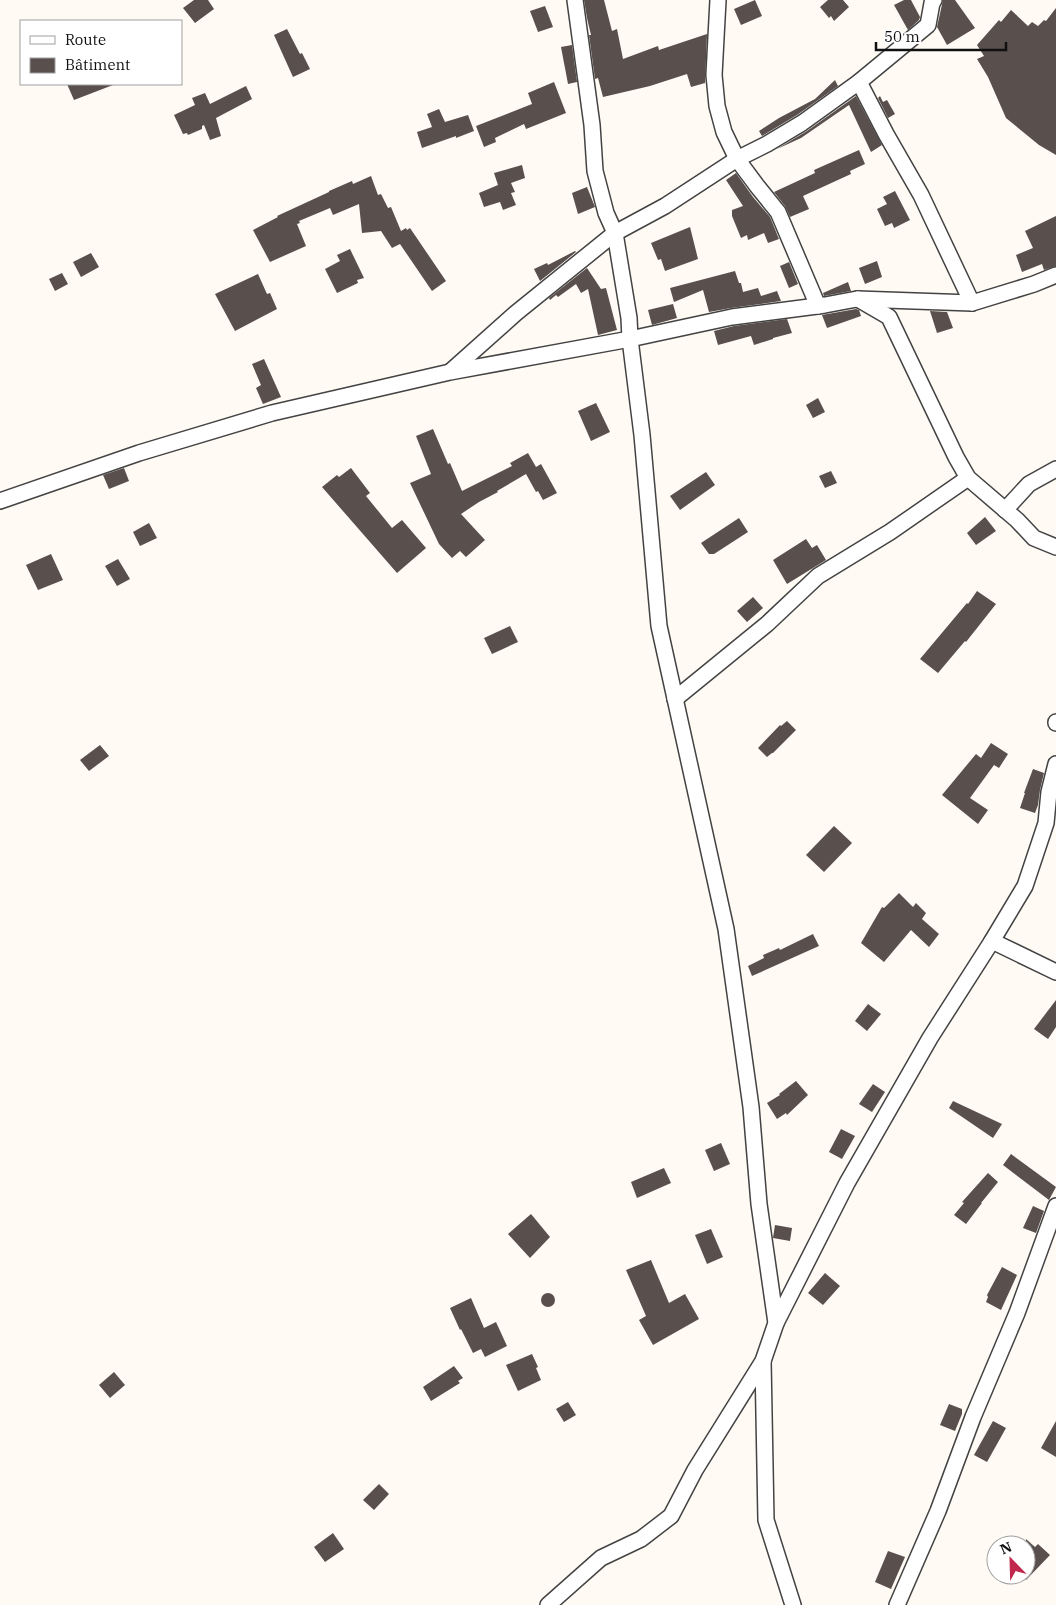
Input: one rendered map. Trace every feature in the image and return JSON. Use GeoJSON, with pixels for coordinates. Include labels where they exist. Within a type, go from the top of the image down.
{"type":"FeatureCollection","features":[{"type":"Feature","properties":{"kind":"street"},"geometry":{"type":"LineString","coordinates":[[575,0],[592,125],[595,171],[606,213],[614,233],[626,292],[642,436],[659,626],[726,929],[750,1107],[759,1204],[776,1323]]}},
{"type":"Feature","properties":{"kind":"street"},"geometry":{"type":"LineString","coordinates":[[718,0],[714,75],[717,106],[724,132],[737,159],[778,212],[818,306]]}},
{"type":"Feature","properties":{"kind":"street"},"geometry":{"type":"LineString","coordinates":[[450,372],[516,313],[614,233],[665,206],[737,159],[767,144],[859,82],[928,25],[934,0]]}},
{"type":"Feature","properties":{"kind":"street"},"geometry":{"type":"LineString","coordinates":[[859,82],[921,195],[972,304]]}},
{"type":"Feature","properties":{"kind":"street"},"geometry":{"type":"LineString","coordinates":[[0,501],[140,453],[272,413],[450,372],[630,339],[732,316],[818,306],[857,299],[972,304],[1056,275]]}},
{"type":"Feature","properties":{"kind":"street"},"geometry":{"type":"LineString","coordinates":[[857,299],[888,317],[968,478],[1017,520],[1034,538],[1056,547]]}},
{"type":"Feature","properties":{"kind":"street"},"geometry":{"type":"LineString","coordinates":[[1005,510],[1029,484],[1056,469]]}},
{"type":"Feature","properties":{"kind":"street"},"geometry":{"type":"LineString","coordinates":[[675,698],[767,624],[818,576],[890,532],[968,478]]}},
{"type":"Feature","properties":{"kind":"street"},"geometry":{"type":"LineString","coordinates":[[548,1605],[601,1558],[641,1539],[671,1516],[695,1470],[763,1361],[776,1323],[847,1183],[930,1038],[1025,886],[1051,821],[1049,792],[1056,764]]}},
{"type":"Feature","properties":{"kind":"street"},"geometry":{"type":"LineString","coordinates":[[992,941],[1056,972]]}},
{"type":"Feature","properties":{"kind":"street"},"geometry":{"type":"LineString","coordinates":[[897,1605],[938,1511],[973,1417],[1017,1313],[1056,1206]]}},
{"type":"Feature","properties":{"kind":"street"},"geometry":{"type":"LineString","coordinates":[[763,1361],[766,1520],[793,1605]]}},
{"type":"Feature","properties":{"kind":"building"},"geometry":{"type":"Polygon","coordinates":[[[194,0],[208,0],[214,9],[195,23],[183,8],[194,0]]]}},
{"type":"Feature","properties":{"kind":"building"},"geometry":{"type":"Polygon","coordinates":[[[584,0],[604,0],[612,31],[617,29],[623,59],[658,46],[659,50],[707,34],[705,83],[691,87],[687,74],[650,86],[603,97],[598,78],[595,79],[589,35],[591,35],[584,0]]]}},
{"type":"Feature","properties":{"kind":"building"},"geometry":{"type":"Polygon","coordinates":[[[755,0],[762,16],[741,25],[734,9],[755,0]]]}},
{"type":"Feature","properties":{"kind":"building"},"geometry":{"type":"Polygon","coordinates":[[[828,0],[843,0],[849,7],[834,21],[820,7],[828,0]]]}},
{"type":"Feature","properties":{"kind":"building"},"geometry":{"type":"Polygon","coordinates":[[[904,0],[911,0],[920,17],[908,30],[894,5],[904,0]]]}},
{"type":"Feature","properties":{"kind":"building"},"geometry":{"type":"Polygon","coordinates":[[[943,0],[955,0],[975,28],[947,45],[937,27],[943,0]]]}},
{"type":"Feature","properties":{"kind":"building"},"geometry":{"type":"Polygon","coordinates":[[[545,6],[553,27],[538,32],[530,11],[545,6]]]}},
{"type":"Feature","properties":{"kind":"building"},"geometry":{"type":"Polygon","coordinates":[[[1056,8],[1056,155],[1039,145],[1006,118],[988,77],[977,59],[984,56],[977,45],[999,20],[1001,22],[1011,10],[1028,26],[1032,22],[1038,26],[1044,20],[1046,21],[1056,8]]]}},
{"type":"Feature","properties":{"kind":"building"},"geometry":{"type":"Polygon","coordinates":[[[287,29],[310,69],[293,77],[274,35],[287,29]]]}},
{"type":"Feature","properties":{"kind":"building"},"geometry":{"type":"Polygon","coordinates":[[[572,45],[577,82],[568,84],[561,47],[572,45]]]}},
{"type":"Feature","properties":{"kind":"building"},"geometry":{"type":"Polygon","coordinates":[[[835,80],[838,86],[797,115],[762,136],[759,131],[815,99],[835,80]]]}},
{"type":"Feature","properties":{"kind":"building"},"geometry":{"type":"Polygon","coordinates":[[[554,82],[566,113],[526,129],[524,124],[495,138],[496,142],[484,147],[476,126],[532,104],[528,93],[554,82]]]}},
{"type":"Feature","properties":{"kind":"building"},"geometry":{"type":"Polygon","coordinates":[[[67,85],[113,85],[74,100],[67,85]]]}},
{"type":"Feature","properties":{"kind":"building"},"geometry":{"type":"Polygon","coordinates":[[[246,86],[252,99],[216,118],[221,136],[210,140],[204,125],[202,129],[188,135],[187,133],[183,134],[174,115],[195,105],[192,98],[205,93],[210,104],[246,86]]]}},
{"type":"Feature","properties":{"kind":"building"},"geometry":{"type":"Polygon","coordinates":[[[856,96],[882,145],[871,152],[849,105],[801,138],[777,149],[807,131],[856,96]]]}},
{"type":"Feature","properties":{"kind":"building"},"geometry":{"type":"Polygon","coordinates":[[[880,96],[883,102],[887,100],[895,114],[888,118],[878,98],[880,96]]]}},
{"type":"Feature","properties":{"kind":"building"},"geometry":{"type":"Polygon","coordinates":[[[439,109],[445,122],[468,115],[474,131],[422,148],[417,132],[432,127],[427,114],[439,109]]]}},
{"type":"Feature","properties":{"kind":"building"},"geometry":{"type":"Polygon","coordinates":[[[859,150],[865,164],[850,171],[851,174],[803,196],[809,209],[790,217],[785,206],[774,192],[815,173],[814,170],[859,150]]]}},
{"type":"Feature","properties":{"kind":"building"},"geometry":{"type":"Polygon","coordinates":[[[522,165],[525,178],[511,183],[515,192],[511,193],[516,205],[503,210],[500,202],[484,207],[479,193],[498,185],[494,173],[522,165]]]}},
{"type":"Feature","properties":{"kind":"building"},"geometry":{"type":"Polygon","coordinates":[[[736,173],[770,217],[779,239],[768,243],[764,233],[748,240],[747,235],[741,238],[732,216],[732,210],[743,206],[726,180],[736,173]]]}},
{"type":"Feature","properties":{"kind":"building"},"geometry":{"type":"Polygon","coordinates":[[[371,176],[378,195],[381,194],[388,208],[391,207],[401,231],[410,228],[446,281],[432,291],[400,244],[392,248],[381,231],[362,233],[359,204],[333,215],[330,208],[299,221],[300,223],[297,224],[306,246],[270,262],[253,230],[329,191],[352,181],[353,184],[371,176]]]}},
{"type":"Feature","properties":{"kind":"building"},"geometry":{"type":"Polygon","coordinates":[[[587,187],[595,207],[578,214],[572,193],[587,187]]]}},
{"type":"Feature","properties":{"kind":"building"},"geometry":{"type":"Polygon","coordinates":[[[895,191],[910,220],[894,228],[892,223],[885,226],[877,209],[887,204],[883,197],[895,191]]]}},
{"type":"Feature","properties":{"kind":"building"},"geometry":{"type":"Polygon","coordinates":[[[1056,216],[1056,266],[1044,270],[1042,264],[1022,272],[1016,255],[1033,248],[1025,231],[1056,216]]]}},
{"type":"Feature","properties":{"kind":"building"},"geometry":{"type":"Polygon","coordinates":[[[690,227],[698,259],[665,271],[661,259],[658,260],[651,243],[690,227]]]}},
{"type":"Feature","properties":{"kind":"building"},"geometry":{"type":"Polygon","coordinates":[[[350,249],[364,278],[357,280],[358,283],[337,293],[325,269],[340,261],[337,255],[350,249]]]}},
{"type":"Feature","properties":{"kind":"building"},"geometry":{"type":"Polygon","coordinates":[[[575,251],[540,281],[534,269],[547,263],[548,265],[575,251]]]}},
{"type":"Feature","properties":{"kind":"building"},"geometry":{"type":"Polygon","coordinates":[[[91,253],[99,267],[81,277],[73,262],[91,253]]]}},
{"type":"Feature","properties":{"kind":"building"},"geometry":{"type":"Polygon","coordinates":[[[877,261],[882,277],[865,284],[859,268],[877,261]]]}},
{"type":"Feature","properties":{"kind":"building"},"geometry":{"type":"Polygon","coordinates":[[[789,262],[798,284],[789,288],[780,266],[789,262]]]}},
{"type":"Feature","properties":{"kind":"building"},"geometry":{"type":"Polygon","coordinates":[[[587,268],[601,289],[606,288],[617,330],[598,335],[588,289],[581,293],[576,284],[558,297],[556,295],[550,300],[549,298],[587,268]]]}},
{"type":"Feature","properties":{"kind":"building"},"geometry":{"type":"Polygon","coordinates":[[[735,271],[743,292],[758,288],[761,296],[777,291],[781,301],[709,312],[703,290],[674,302],[670,288],[735,271]]]}},
{"type":"Feature","properties":{"kind":"building"},"geometry":{"type":"Polygon","coordinates":[[[62,273],[68,284],[55,291],[49,279],[62,273]]]}},
{"type":"Feature","properties":{"kind":"building"},"geometry":{"type":"Polygon","coordinates":[[[258,274],[267,294],[270,293],[277,309],[235,331],[215,294],[258,274]]]}},
{"type":"Feature","properties":{"kind":"building"},"geometry":{"type":"Polygon","coordinates":[[[848,282],[851,291],[824,296],[823,293],[848,282]]]}},
{"type":"Feature","properties":{"kind":"building"},"geometry":{"type":"Polygon","coordinates":[[[673,304],[677,318],[652,325],[648,310],[673,304]]]}},
{"type":"Feature","properties":{"kind":"building"},"geometry":{"type":"Polygon","coordinates":[[[859,310],[861,316],[827,328],[822,315],[859,310]]]}},
{"type":"Feature","properties":{"kind":"building"},"geometry":{"type":"Polygon","coordinates":[[[930,311],[947,312],[953,328],[937,333],[930,311]]]}},
{"type":"Feature","properties":{"kind":"building"},"geometry":{"type":"Polygon","coordinates":[[[787,319],[792,333],[754,345],[751,336],[718,345],[714,331],[734,326],[787,319]]]}},
{"type":"Feature","properties":{"kind":"building"},"geometry":{"type":"Polygon","coordinates":[[[264,359],[281,397],[263,404],[256,388],[261,385],[252,364],[264,359]]]}},
{"type":"Feature","properties":{"kind":"building"},"geometry":{"type":"Polygon","coordinates":[[[818,398],[825,412],[813,418],[806,405],[818,398]]]}},
{"type":"Feature","properties":{"kind":"building"},"geometry":{"type":"Polygon","coordinates":[[[596,403],[610,432],[591,441],[578,411],[596,403]]]}},
{"type":"Feature","properties":{"kind":"building"},"geometry":{"type":"Polygon","coordinates":[[[433,429],[462,491],[512,466],[510,463],[528,453],[536,467],[541,464],[557,493],[543,500],[526,474],[479,502],[461,514],[485,540],[466,557],[460,551],[452,558],[439,544],[410,483],[431,474],[416,436],[433,429]]]}},
{"type":"Feature","properties":{"kind":"building"},"geometry":{"type":"Polygon","coordinates":[[[124,468],[129,481],[109,489],[103,475],[124,468]]]}},
{"type":"Feature","properties":{"kind":"building"},"geometry":{"type":"Polygon","coordinates":[[[351,468],[370,493],[366,496],[392,528],[402,520],[426,548],[397,573],[322,487],[337,475],[339,477],[351,468]]]}},
{"type":"Feature","properties":{"kind":"building"},"geometry":{"type":"Polygon","coordinates":[[[831,471],[837,483],[825,488],[819,476],[831,471]]]}},
{"type":"Feature","properties":{"kind":"building"},"geometry":{"type":"Polygon","coordinates":[[[706,472],[715,485],[680,510],[670,496],[706,472]]]}},
{"type":"Feature","properties":{"kind":"building"},"geometry":{"type":"Polygon","coordinates":[[[985,517],[996,531],[976,545],[967,533],[985,517]]]}},
{"type":"Feature","properties":{"kind":"building"},"geometry":{"type":"Polygon","coordinates":[[[739,518],[748,532],[714,554],[709,554],[701,543],[739,518]]]}},
{"type":"Feature","properties":{"kind":"building"},"geometry":{"type":"Polygon","coordinates":[[[149,523],[157,538],[140,546],[133,532],[149,523]]]}},
{"type":"Feature","properties":{"kind":"building"},"geometry":{"type":"Polygon","coordinates":[[[806,539],[812,548],[817,545],[826,560],[787,584],[773,560],[806,539]]]}},
{"type":"Feature","properties":{"kind":"building"},"geometry":{"type":"Polygon","coordinates":[[[51,554],[63,580],[38,590],[26,565],[51,554]]]}},
{"type":"Feature","properties":{"kind":"building"},"geometry":{"type":"Polygon","coordinates":[[[118,559],[130,579],[117,586],[105,566],[118,559]]]}},
{"type":"Feature","properties":{"kind":"building"},"geometry":{"type":"Polygon","coordinates":[[[977,591],[996,604],[938,673],[920,659],[977,591]]]}},
{"type":"Feature","properties":{"kind":"building"},"geometry":{"type":"Polygon","coordinates":[[[753,597],[763,608],[747,622],[737,611],[753,597]]]}},
{"type":"Feature","properties":{"kind":"building"},"geometry":{"type":"Polygon","coordinates":[[[510,626],[518,642],[492,654],[484,638],[510,626]]]}},
{"type":"Feature","properties":{"kind":"building"},"geometry":{"type":"Polygon","coordinates":[[[787,721],[796,730],[767,757],[758,748],[780,725],[787,721]]]}},
{"type":"Feature","properties":{"kind":"building"},"geometry":{"type":"Polygon","coordinates":[[[991,743],[1008,754],[999,768],[994,765],[970,798],[988,810],[978,824],[942,795],[976,754],[981,758],[991,743]]]}},
{"type":"Feature","properties":{"kind":"building"},"geometry":{"type":"Polygon","coordinates":[[[100,745],[109,756],[89,771],[80,760],[100,745]]]}},
{"type":"Feature","properties":{"kind":"building"},"geometry":{"type":"Polygon","coordinates":[[[1033,769],[1044,773],[1035,813],[1020,808],[1033,769]]]}},
{"type":"Feature","properties":{"kind":"building"},"geometry":{"type":"Polygon","coordinates":[[[834,826],[852,843],[824,872],[806,855],[834,826]]]}},
{"type":"Feature","properties":{"kind":"building"},"geometry":{"type":"Polygon","coordinates":[[[899,893],[913,907],[916,903],[926,913],[922,919],[939,934],[929,947],[911,930],[884,962],[861,943],[882,907],[884,908],[899,893]]]}},
{"type":"Feature","properties":{"kind":"building"},"geometry":{"type":"Polygon","coordinates":[[[813,934],[819,946],[752,976],[748,966],[764,958],[763,955],[779,948],[780,950],[813,934]]]}},
{"type":"Feature","properties":{"kind":"building"},"geometry":{"type":"Polygon","coordinates":[[[1056,1000],[1056,1027],[1048,1039],[1034,1029],[1056,1000]]]}},
{"type":"Feature","properties":{"kind":"building"},"geometry":{"type":"Polygon","coordinates":[[[868,1004],[881,1014],[867,1031],[855,1021],[868,1004]]]}},
{"type":"Feature","properties":{"kind":"building"},"geometry":{"type":"Polygon","coordinates":[[[796,1081],[808,1095],[787,1115],[786,1113],[777,1119],[767,1103],[796,1081]]]}},
{"type":"Feature","properties":{"kind":"building"},"geometry":{"type":"Polygon","coordinates":[[[873,1084],[885,1092],[872,1112],[859,1104],[873,1084]]]}},
{"type":"Feature","properties":{"kind":"building"},"geometry":{"type":"Polygon","coordinates":[[[953,1101],[1002,1124],[993,1138],[949,1108],[953,1101]]]}},
{"type":"Feature","properties":{"kind":"building"},"geometry":{"type":"Polygon","coordinates":[[[841,1129],[855,1136],[842,1159],[829,1152],[841,1129]]]}},
{"type":"Feature","properties":{"kind":"building"},"geometry":{"type":"Polygon","coordinates":[[[721,1143],[730,1164],[714,1171],[705,1150],[721,1143]]]}},
{"type":"Feature","properties":{"kind":"building"},"geometry":{"type":"Polygon","coordinates":[[[1011,1154],[1056,1187],[1049,1200],[1003,1165],[1011,1154]]]}},
{"type":"Feature","properties":{"kind":"building"},"geometry":{"type":"Polygon","coordinates":[[[664,1168],[671,1183],[637,1198],[631,1182],[664,1168]]]}},
{"type":"Feature","properties":{"kind":"building"},"geometry":{"type":"Polygon","coordinates":[[[988,1173],[998,1182],[966,1224],[954,1215],[964,1203],[962,1202],[988,1173]]]}},
{"type":"Feature","properties":{"kind":"building"},"geometry":{"type":"Polygon","coordinates":[[[1033,1206],[1044,1211],[1036,1233],[1023,1228],[1033,1206]]]}},
{"type":"Feature","properties":{"kind":"building"},"geometry":{"type":"Polygon","coordinates":[[[531,1214],[550,1237],[530,1258],[508,1234],[531,1214]]]}},
{"type":"Feature","properties":{"kind":"building"},"geometry":{"type":"Polygon","coordinates":[[[775,1225],[792,1228],[790,1241],[773,1238],[775,1225]]]}},
{"type":"Feature","properties":{"kind":"building"},"geometry":{"type":"Polygon","coordinates":[[[711,1229],[723,1257],[707,1264],[695,1235],[711,1229]]]}},
{"type":"Feature","properties":{"kind":"building"},"geometry":{"type":"Polygon","coordinates":[[[651,1260],[669,1303],[685,1294],[699,1319],[653,1345],[639,1320],[646,1316],[626,1270],[651,1260]]]}},
{"type":"Feature","properties":{"kind":"building"},"geometry":{"type":"Polygon","coordinates":[[[1002,1267],[1017,1275],[1001,1310],[986,1302],[987,1295],[1002,1267]]]}},
{"type":"Feature","properties":{"kind":"building"},"geometry":{"type":"Polygon","coordinates":[[[825,1273],[840,1286],[823,1305],[808,1293],[825,1273]]]}},
{"type":"Feature","properties":{"kind":"building"},"geometry":{"type":"Polygon","coordinates":[[[545,1293],[551,1293],[555,1300],[551,1307],[545,1307],[541,1303],[541,1297],[545,1293]]]}},
{"type":"Feature","properties":{"kind":"building"},"geometry":{"type":"Polygon","coordinates":[[[471,1298],[484,1328],[496,1322],[507,1346],[485,1357],[481,1349],[473,1353],[450,1308],[471,1298]]]}},
{"type":"Feature","properties":{"kind":"building"},"geometry":{"type":"Polygon","coordinates":[[[532,1354],[541,1380],[518,1391],[506,1365],[532,1354]]]}},
{"type":"Feature","properties":{"kind":"building"},"geometry":{"type":"Polygon","coordinates":[[[454,1366],[463,1378],[458,1381],[460,1383],[431,1401],[423,1387],[454,1366]]]}},
{"type":"Feature","properties":{"kind":"building"},"geometry":{"type":"Polygon","coordinates":[[[114,1372],[125,1385],[110,1398],[99,1385],[114,1372]]]}},
{"type":"Feature","properties":{"kind":"building"},"geometry":{"type":"Polygon","coordinates":[[[568,1402],[576,1415],[564,1422],[556,1409],[568,1402]]]}},
{"type":"Feature","properties":{"kind":"building"},"geometry":{"type":"Polygon","coordinates":[[[949,1404],[962,1409],[962,1414],[955,1431],[940,1425],[949,1404]]]}},
{"type":"Feature","properties":{"kind":"building"},"geometry":{"type":"Polygon","coordinates":[[[993,1421],[1006,1428],[987,1462],[974,1455],[993,1421]]]}},
{"type":"Feature","properties":{"kind":"building"},"geometry":{"type":"Polygon","coordinates":[[[1056,1421],[1056,1457],[1041,1448],[1056,1421]]]}},
{"type":"Feature","properties":{"kind":"building"},"geometry":{"type":"Polygon","coordinates":[[[379,1484],[389,1494],[374,1510],[363,1500],[379,1484]]]}},
{"type":"Feature","properties":{"kind":"building"},"geometry":{"type":"Polygon","coordinates":[[[333,1533],[344,1549],[325,1562],[314,1547],[333,1533]]]}},
{"type":"Feature","properties":{"kind":"building"},"geometry":{"type":"Polygon","coordinates":[[[1038,1544],[1050,1555],[1036,1570],[1036,1546],[1038,1544]]]}},
{"type":"Feature","properties":{"kind":"building"},"geometry":{"type":"Polygon","coordinates":[[[888,1551],[905,1557],[891,1589],[875,1582],[888,1551]]]}}]}
